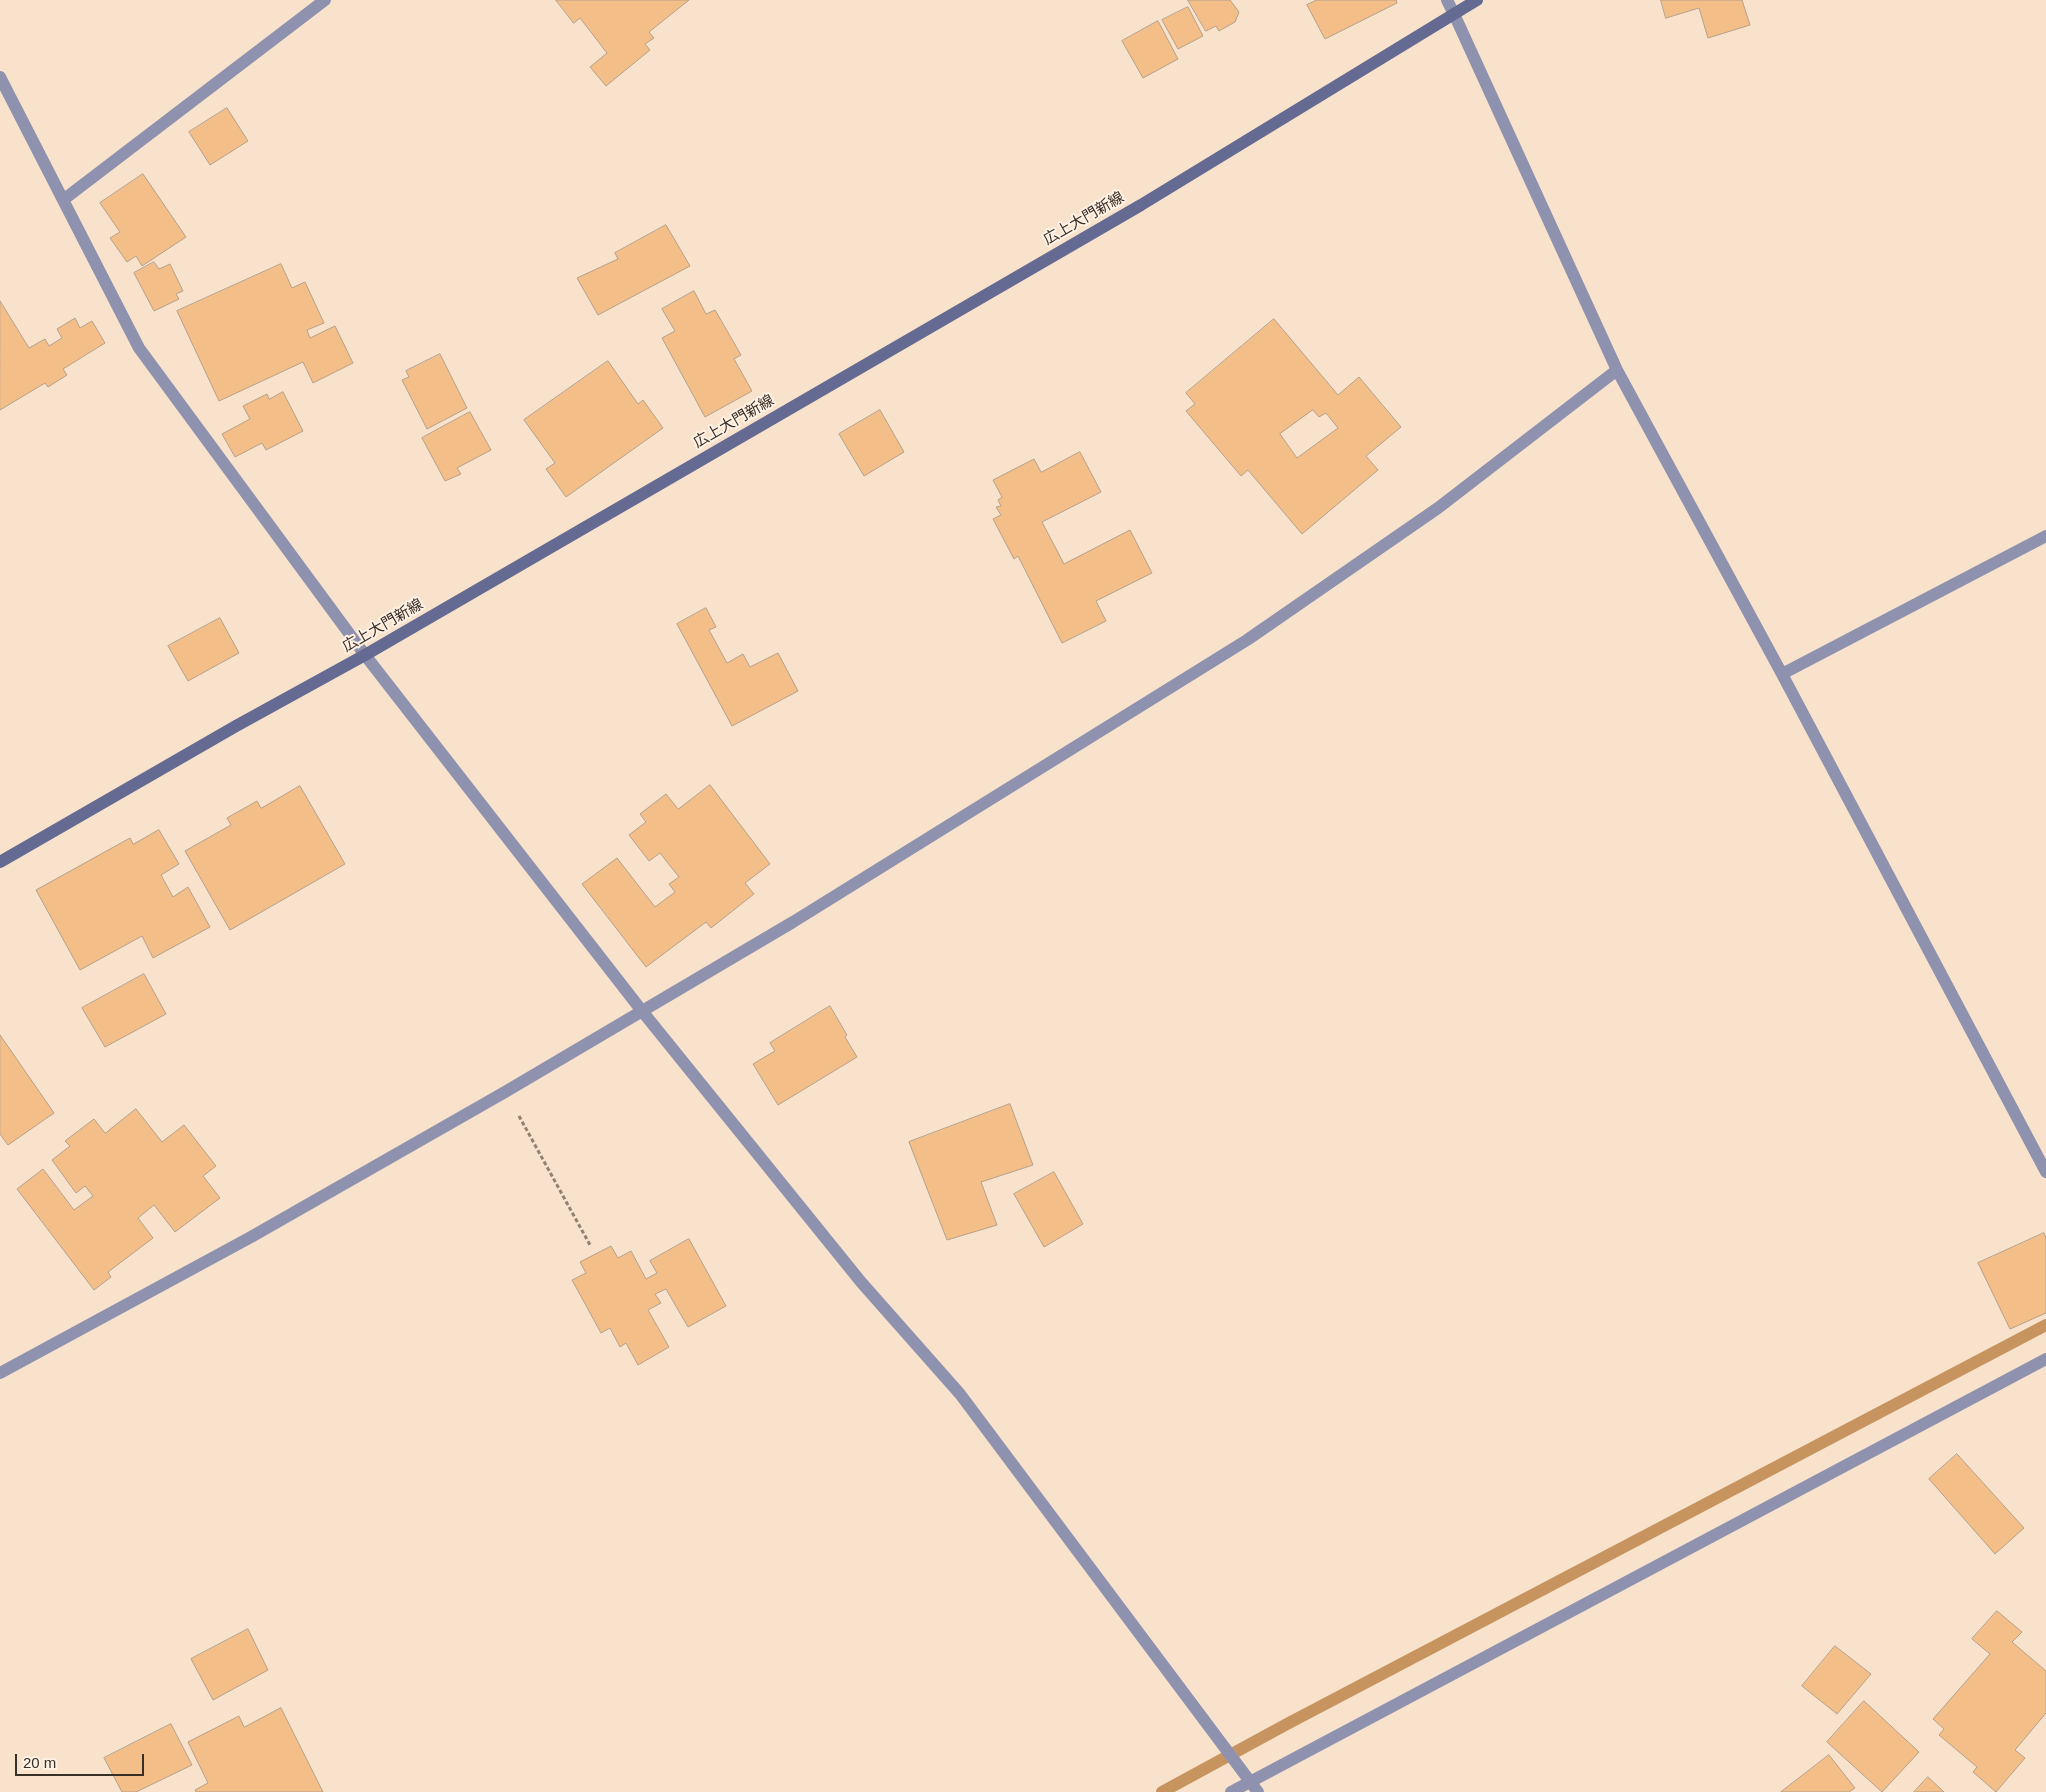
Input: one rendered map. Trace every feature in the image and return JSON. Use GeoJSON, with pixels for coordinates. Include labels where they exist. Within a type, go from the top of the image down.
{"type":"FeatureCollection","features":[{"type":"Feature","properties":{"kind":"main road","name":"広上大門新線"},"geometry":{"type":"LineString","coordinates":[[0,862],[236,726],[365,655],[1141,205],[1477,0]]}},
{"type":"Feature","properties":{"kind":"street"},"geometry":{"type":"LineString","coordinates":[[63,200],[324,0]]}},
{"type":"Feature","properties":{"kind":"street"},"geometry":{"type":"LineString","coordinates":[[1447,0],[1617,370],[1782,674],[2046,1172]]}},
{"type":"Feature","properties":{"kind":"street"},"geometry":{"type":"LineString","coordinates":[[0,77],[139,348],[365,655],[642,1011],[861,1282],[960,1394],[1258,1792]]}},
{"type":"Feature","properties":{"kind":"street"},"geometry":{"type":"LineString","coordinates":[[0,1373],[252,1237],[506,1092],[801,917],[1247,640],[1438,508],[1617,370]]}},
{"type":"Feature","properties":{"kind":"street"},"geometry":{"type":"LineString","coordinates":[[1782,674],[2046,536]]}},
{"type":"Feature","properties":{"kind":"street"},"geometry":{"type":"LineString","coordinates":[[1231,1792],[2046,1358]]}},
{"type":"Feature","properties":{"kind":"path"},"geometry":{"type":"LineString","coordinates":[[506,1092],[590,1245]]}},
{"type":"Feature","properties":{"kind":"building"},"geometry":{"type":"Polygon","coordinates":[[[556,0],[689,0],[649,32],[654,38],[645,44],[650,50],[606,86],[590,67],[607,53],[580,18],[574,23],[556,0]]]}},
{"type":"Feature","properties":{"kind":"building"},"geometry":{"type":"Polygon","coordinates":[[[1188,0],[1230,0],[1239,12],[1235,22],[1219,31],[1216,26],[1206,31],[1188,0]]]}},
{"type":"Feature","properties":{"kind":"building"},"geometry":{"type":"Polygon","coordinates":[[[1317,0],[1396,0],[1397,3],[1325,39],[1307,5],[1317,0]]]}},
{"type":"Feature","properties":{"kind":"building"},"geometry":{"type":"Polygon","coordinates":[[[1661,0],[1742,0],[1750,25],[1708,38],[1699,8],[1666,18],[1661,0]]]}},
{"type":"Feature","properties":{"kind":"building"},"geometry":{"type":"Polygon","coordinates":[[[1188,7],[1203,36],[1178,49],[1162,20],[1188,7]]]}},
{"type":"Feature","properties":{"kind":"building"},"geometry":{"type":"Polygon","coordinates":[[[1158,21],[1178,59],[1143,78],[1122,41],[1158,21]]]}},
{"type":"Feature","properties":{"kind":"building"},"geometry":{"type":"Polygon","coordinates":[[[227,108],[248,141],[210,165],[189,132],[227,108]]]}},
{"type":"Feature","properties":{"kind":"building"},"geometry":{"type":"Polygon","coordinates":[[[143,174],[186,237],[142,266],[136,256],[127,262],[110,238],[120,232],[100,203],[143,174]]]}},
{"type":"Feature","properties":{"kind":"building"},"geometry":{"type":"Polygon","coordinates":[[[666,225],[690,266],[598,315],[577,278],[618,259],[615,253],[666,225]]]}},
{"type":"Feature","properties":{"kind":"building"},"geometry":{"type":"Polygon","coordinates":[[[154,262],[159,269],[170,264],[183,291],[176,294],[179,299],[154,311],[134,273],[154,262]]]}},
{"type":"Feature","properties":{"kind":"building"},"geometry":{"type":"Polygon","coordinates":[[[281,264],[292,288],[305,282],[324,323],[307,330],[310,338],[335,326],[353,363],[313,383],[303,362],[219,401],[177,311],[281,264]]]}},
{"type":"Feature","properties":{"kind":"building"},"geometry":{"type":"Polygon","coordinates":[[[694,291],[706,314],[715,310],[741,355],[734,359],[752,391],[705,417],[662,338],[675,331],[662,309],[694,291]]]}},
{"type":"Feature","properties":{"kind":"building"},"geometry":{"type":"Polygon","coordinates":[[[0,301],[29,348],[45,339],[49,346],[62,338],[57,329],[75,318],[80,328],[92,321],[105,343],[63,369],[67,375],[48,387],[45,383],[0,410],[0,301]]]}},
{"type":"Feature","properties":{"kind":"building"},"geometry":{"type":"Polygon","coordinates":[[[1274,319],[1338,395],[1359,377],[1401,427],[1366,456],[1378,470],[1302,534],[1248,470],[1241,476],[1186,411],[1195,404],[1186,393],[1274,319]],[[1313,410],[1280,434],[1297,458],[1338,428],[1326,413],[1319,417],[1313,410]]]}},
{"type":"Feature","properties":{"kind":"building"},"geometry":{"type":"Polygon","coordinates":[[[440,354],[467,408],[427,429],[402,380],[409,377],[406,371],[440,354]]]}},
{"type":"Feature","properties":{"kind":"building"},"geometry":{"type":"Polygon","coordinates":[[[608,361],[638,404],[643,400],[663,428],[566,497],[546,469],[555,463],[524,420],[608,361]]]}},
{"type":"Feature","properties":{"kind":"building"},"geometry":{"type":"Polygon","coordinates":[[[283,392],[303,431],[266,450],[262,443],[235,457],[222,434],[250,419],[243,406],[267,394],[269,399],[283,392]]]}},
{"type":"Feature","properties":{"kind":"building"},"geometry":{"type":"Polygon","coordinates":[[[880,410],[904,452],[864,476],[839,434],[880,410]]]}},
{"type":"Feature","properties":{"kind":"building"},"geometry":{"type":"Polygon","coordinates":[[[470,412],[491,450],[457,468],[461,474],[445,481],[422,438],[470,412]]]}},
{"type":"Feature","properties":{"kind":"building"},"geometry":{"type":"Polygon","coordinates":[[[1080,452],[1101,492],[1042,522],[1064,564],[1130,530],[1152,573],[1096,601],[1106,621],[1062,643],[1018,556],[1014,559],[993,519],[1001,515],[996,507],[1001,506],[998,500],[1002,497],[993,480],[1034,459],[1041,472],[1080,452]]]}},
{"type":"Feature","properties":{"kind":"building"},"geometry":{"type":"Polygon","coordinates":[[[706,608],[716,627],[709,630],[727,663],[743,654],[750,667],[778,653],[798,691],[732,726],[677,624],[706,608]]]}},
{"type":"Feature","properties":{"kind":"building"},"geometry":{"type":"Polygon","coordinates":[[[220,618],[239,653],[188,681],[168,646],[220,618]]]}},
{"type":"Feature","properties":{"kind":"building"},"geometry":{"type":"Polygon","coordinates":[[[710,785],[770,864],[745,883],[754,894],[711,928],[706,922],[646,967],[582,884],[617,858],[655,907],[675,892],[669,884],[679,877],[660,853],[649,861],[629,835],[646,822],[640,814],[666,794],[678,809],[710,785]]]}},
{"type":"Feature","properties":{"kind":"building"},"geometry":{"type":"Polygon","coordinates":[[[300,786],[345,864],[230,930],[185,851],[231,825],[227,818],[257,801],[261,808],[300,786]]]}},
{"type":"Feature","properties":{"kind":"building"},"geometry":{"type":"Polygon","coordinates":[[[159,830],[179,864],[161,875],[173,897],[188,887],[210,927],[153,958],[142,936],[80,970],[36,890],[130,838],[133,844],[159,830]]]}},
{"type":"Feature","properties":{"kind":"building"},"geometry":{"type":"Polygon","coordinates":[[[144,974],[166,1014],[105,1047],[82,1008],[144,974]]]}},
{"type":"Feature","properties":{"kind":"building"},"geometry":{"type":"Polygon","coordinates":[[[830,1006],[857,1057],[778,1105],[753,1064],[775,1051],[770,1043],[830,1006]]]}},
{"type":"Feature","properties":{"kind":"building"},"geometry":{"type":"Polygon","coordinates":[[[0,1035],[54,1113],[8,1145],[0,1134],[0,1035]]]}},
{"type":"Feature","properties":{"kind":"building"},"geometry":{"type":"Polygon","coordinates":[[[1010,1104],[1033,1165],[981,1182],[997,1225],[947,1240],[909,1142],[1010,1104]]]}},
{"type":"Feature","properties":{"kind":"building"},"geometry":{"type":"Polygon","coordinates":[[[136,1109],[162,1142],[184,1125],[216,1166],[203,1176],[220,1198],[175,1232],[154,1205],[138,1218],[153,1238],[108,1272],[111,1277],[94,1290],[17,1189],[43,1169],[74,1210],[93,1196],[85,1186],[76,1193],[52,1160],[70,1146],[65,1141],[94,1119],[105,1133],[136,1109]]]}},
{"type":"Feature","properties":{"kind":"building"},"geometry":{"type":"Polygon","coordinates":[[[1054,1172],[1083,1224],[1044,1247],[1014,1194],[1054,1172]]]}},
{"type":"Feature","properties":{"kind":"building"},"geometry":{"type":"Polygon","coordinates":[[[2044,1233],[2046,1238],[2046,1313],[2010,1329],[1978,1263],[2044,1233]]]}},
{"type":"Feature","properties":{"kind":"building"},"geometry":{"type":"Polygon","coordinates":[[[689,1239],[726,1306],[688,1327],[666,1289],[655,1294],[661,1303],[648,1310],[669,1347],[638,1365],[626,1343],[620,1347],[610,1328],[601,1333],[572,1280],[586,1273],[580,1262],[611,1246],[618,1258],[631,1251],[646,1279],[657,1273],[650,1261],[689,1239]]]}},
{"type":"Feature","properties":{"kind":"building"},"geometry":{"type":"Polygon","coordinates":[[[1957,1454],[2024,1528],[1995,1554],[1929,1479],[1957,1454]]]}},
{"type":"Feature","properties":{"kind":"building"},"geometry":{"type":"Polygon","coordinates":[[[1997,1611],[2022,1632],[2012,1642],[2046,1671],[2046,1713],[2015,1750],[2025,1758],[1996,1792],[1973,1772],[1977,1767],[1939,1735],[1944,1729],[1933,1719],[1990,1654],[1972,1639],[1997,1611]]]}},
{"type":"Feature","properties":{"kind":"building"},"geometry":{"type":"Polygon","coordinates":[[[248,1629],[268,1670],[213,1700],[191,1659],[248,1629]]]}},
{"type":"Feature","properties":{"kind":"building"},"geometry":{"type":"Polygon","coordinates":[[[1835,1646],[1871,1674],[1837,1714],[1802,1686],[1835,1646]]]}},
{"type":"Feature","properties":{"kind":"building"},"geometry":{"type":"Polygon","coordinates":[[[1864,1701],[1919,1752],[1882,1792],[1827,1742],[1864,1701]]]}},
{"type":"Feature","properties":{"kind":"building"},"geometry":{"type":"Polygon","coordinates":[[[281,1708],[323,1792],[196,1792],[195,1790],[208,1783],[188,1742],[239,1716],[244,1727],[281,1708]]]}},
{"type":"Feature","properties":{"kind":"building"},"geometry":{"type":"Polygon","coordinates":[[[171,1724],[192,1765],[136,1792],[122,1792],[104,1758],[171,1724]]]}},
{"type":"Feature","properties":{"kind":"building"},"geometry":{"type":"Polygon","coordinates":[[[1829,1755],[1855,1788],[1849,1792],[1781,1792],[1829,1755]]]}},
{"type":"Feature","properties":{"kind":"building"},"geometry":{"type":"Polygon","coordinates":[[[1928,1777],[1944,1792],[1914,1792],[1928,1777]]]}},
{"type":"Feature","properties":{"kind":"waterway"},"geometry":{"type":"LineString","coordinates":[[1162,1792],[1287,1724],[2046,1325]]}}]}
